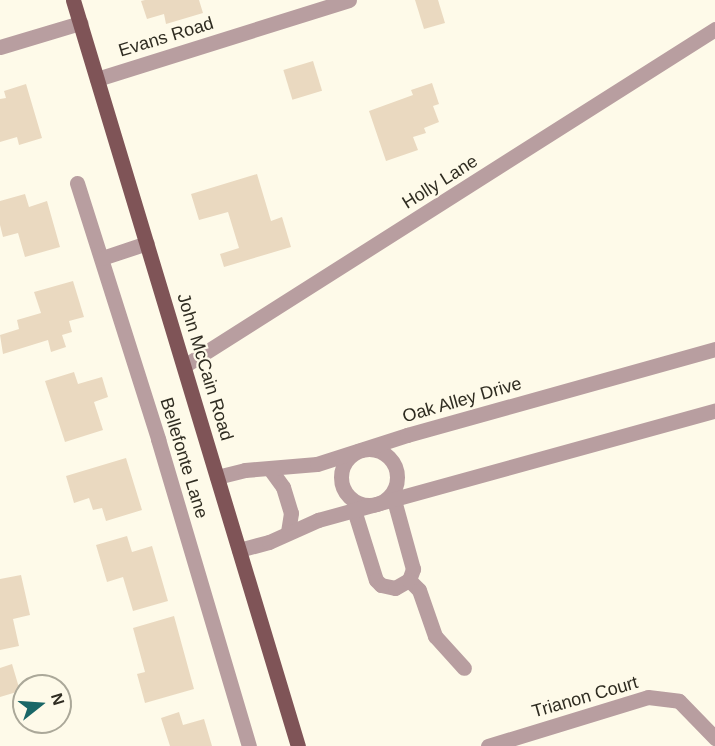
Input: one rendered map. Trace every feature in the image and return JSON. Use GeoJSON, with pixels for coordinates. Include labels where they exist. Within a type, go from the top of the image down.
{"type":"FeatureCollection","features":[{"type":"Feature","properties":{"kind":"main road","name":"John McCain Road"},"geometry":{"type":"LineString","coordinates":[[73,0],[298,746]]}},
{"type":"Feature","properties":{"kind":"street","name":"Evans Road"},"geometry":{"type":"LineString","coordinates":[[97,79],[349,0]]}},
{"type":"Feature","properties":{"kind":"street"},"geometry":{"type":"LineString","coordinates":[[0,47],[80,23]]}},
{"type":"Feature","properties":{"kind":"street","name":"Holly Lane"},"geometry":{"type":"LineString","coordinates":[[184,366],[715,29]]}},
{"type":"Feature","properties":{"kind":"street","name":"Bellefonte Lane"},"geometry":{"type":"LineString","coordinates":[[78,183],[249,746]]}},
{"type":"Feature","properties":{"kind":"street"},"geometry":{"type":"LineString","coordinates":[[102,258],[147,243]]}},
{"type":"Feature","properties":{"kind":"street","name":"Oak Alley Drive"},"geometry":{"type":"LineString","coordinates":[[217,477],[245,470],[317,464],[715,349]]}},
{"type":"Feature","properties":{"kind":"street"},"geometry":{"type":"LineString","coordinates":[[239,550],[269,542],[318,520],[715,411]]}},
{"type":"Feature","properties":{"kind":"street"},"geometry":{"type":"LineString","coordinates":[[364,449],[382,452],[390,458],[397,475],[392,493],[378,504],[360,504],[351,499],[341,484],[343,466],[348,458],[364,449]]}},
{"type":"Feature","properties":{"kind":"street"},"geometry":{"type":"LineString","coordinates":[[270,469],[284,486],[290,507],[291,522],[288,533]]}},
{"type":"Feature","properties":{"kind":"street"},"geometry":{"type":"LineString","coordinates":[[394,500],[412,561],[409,580]]}},
{"type":"Feature","properties":{"kind":"street"},"geometry":{"type":"LineString","coordinates":[[354,510],[376,580],[388,588],[395,588],[409,580]]}},
{"type":"Feature","properties":{"kind":"street"},"geometry":{"type":"LineString","coordinates":[[409,580],[419,590],[435,636],[464,668]]}},
{"type":"Feature","properties":{"kind":"street","name":"Trianon Court"},"geometry":{"type":"LineString","coordinates":[[488,746],[648,697],[679,700],[715,738]]}},
{"type":"Feature","properties":{"kind":"building"},"geometry":{"type":"Polygon","coordinates":[[[199,0],[203,13],[166,24],[164,14],[147,19],[141,1],[199,0]]]}},
{"type":"Feature","properties":{"kind":"building"},"geometry":{"type":"Polygon","coordinates":[[[415,0],[438,0],[445,23],[424,29],[415,0]]]}},
{"type":"Feature","properties":{"kind":"building"},"geometry":{"type":"Polygon","coordinates":[[[313,61],[322,91],[292,100],[283,70],[313,61]]]}},
{"type":"Feature","properties":{"kind":"building"},"geometry":{"type":"Polygon","coordinates":[[[432,83],[439,104],[433,106],[439,122],[424,128],[426,133],[413,137],[418,150],[386,161],[369,111],[413,95],[411,90],[432,83]]]}},
{"type":"Feature","properties":{"kind":"building"},"geometry":{"type":"Polygon","coordinates":[[[26,84],[42,138],[19,145],[17,137],[0,142],[0,99],[6,98],[4,91],[26,84]]]}},
{"type":"Feature","properties":{"kind":"building"},"geometry":{"type":"Polygon","coordinates":[[[257,174],[271,221],[282,217],[291,247],[224,267],[220,254],[239,248],[228,212],[199,220],[191,194],[257,174]]]}},
{"type":"Feature","properties":{"kind":"building"},"geometry":{"type":"Polygon","coordinates":[[[25,194],[29,207],[47,201],[60,247],[25,257],[18,233],[3,237],[0,225],[0,201],[25,194]]]}},
{"type":"Feature","properties":{"kind":"building"},"geometry":{"type":"Polygon","coordinates":[[[73,281],[84,317],[69,321],[72,332],[62,335],[66,347],[51,352],[48,340],[3,354],[0,335],[19,329],[17,320],[41,313],[34,292],[73,281]]]}},
{"type":"Feature","properties":{"kind":"building"},"geometry":{"type":"Polygon","coordinates":[[[74,372],[78,384],[102,377],[108,397],[94,402],[103,430],[65,442],[45,381],[74,372]]]}},
{"type":"Feature","properties":{"kind":"building"},"geometry":{"type":"Polygon","coordinates":[[[126,458],[142,510],[106,521],[102,508],[93,510],[89,498],[74,503],[66,476],[126,458]]]}},
{"type":"Feature","properties":{"kind":"building"},"geometry":{"type":"Polygon","coordinates":[[[127,536],[132,552],[152,546],[168,601],[133,611],[123,577],[107,582],[96,545],[127,536]]]}},
{"type":"Feature","properties":{"kind":"building"},"geometry":{"type":"Polygon","coordinates":[[[21,575],[30,615],[13,619],[19,646],[0,650],[0,579],[21,575]]]}},
{"type":"Feature","properties":{"kind":"building"},"geometry":{"type":"Polygon","coordinates":[[[174,616],[194,689],[145,703],[137,674],[145,672],[133,628],[174,616]]]}},
{"type":"Feature","properties":{"kind":"building"},"geometry":{"type":"Polygon","coordinates":[[[12,664],[15,674],[12,674],[12,693],[0,697],[0,668],[12,664]]]}},
{"type":"Feature","properties":{"kind":"building"},"geometry":{"type":"Polygon","coordinates":[[[179,712],[183,725],[204,719],[212,746],[170,746],[161,718],[179,712]]]}}]}
